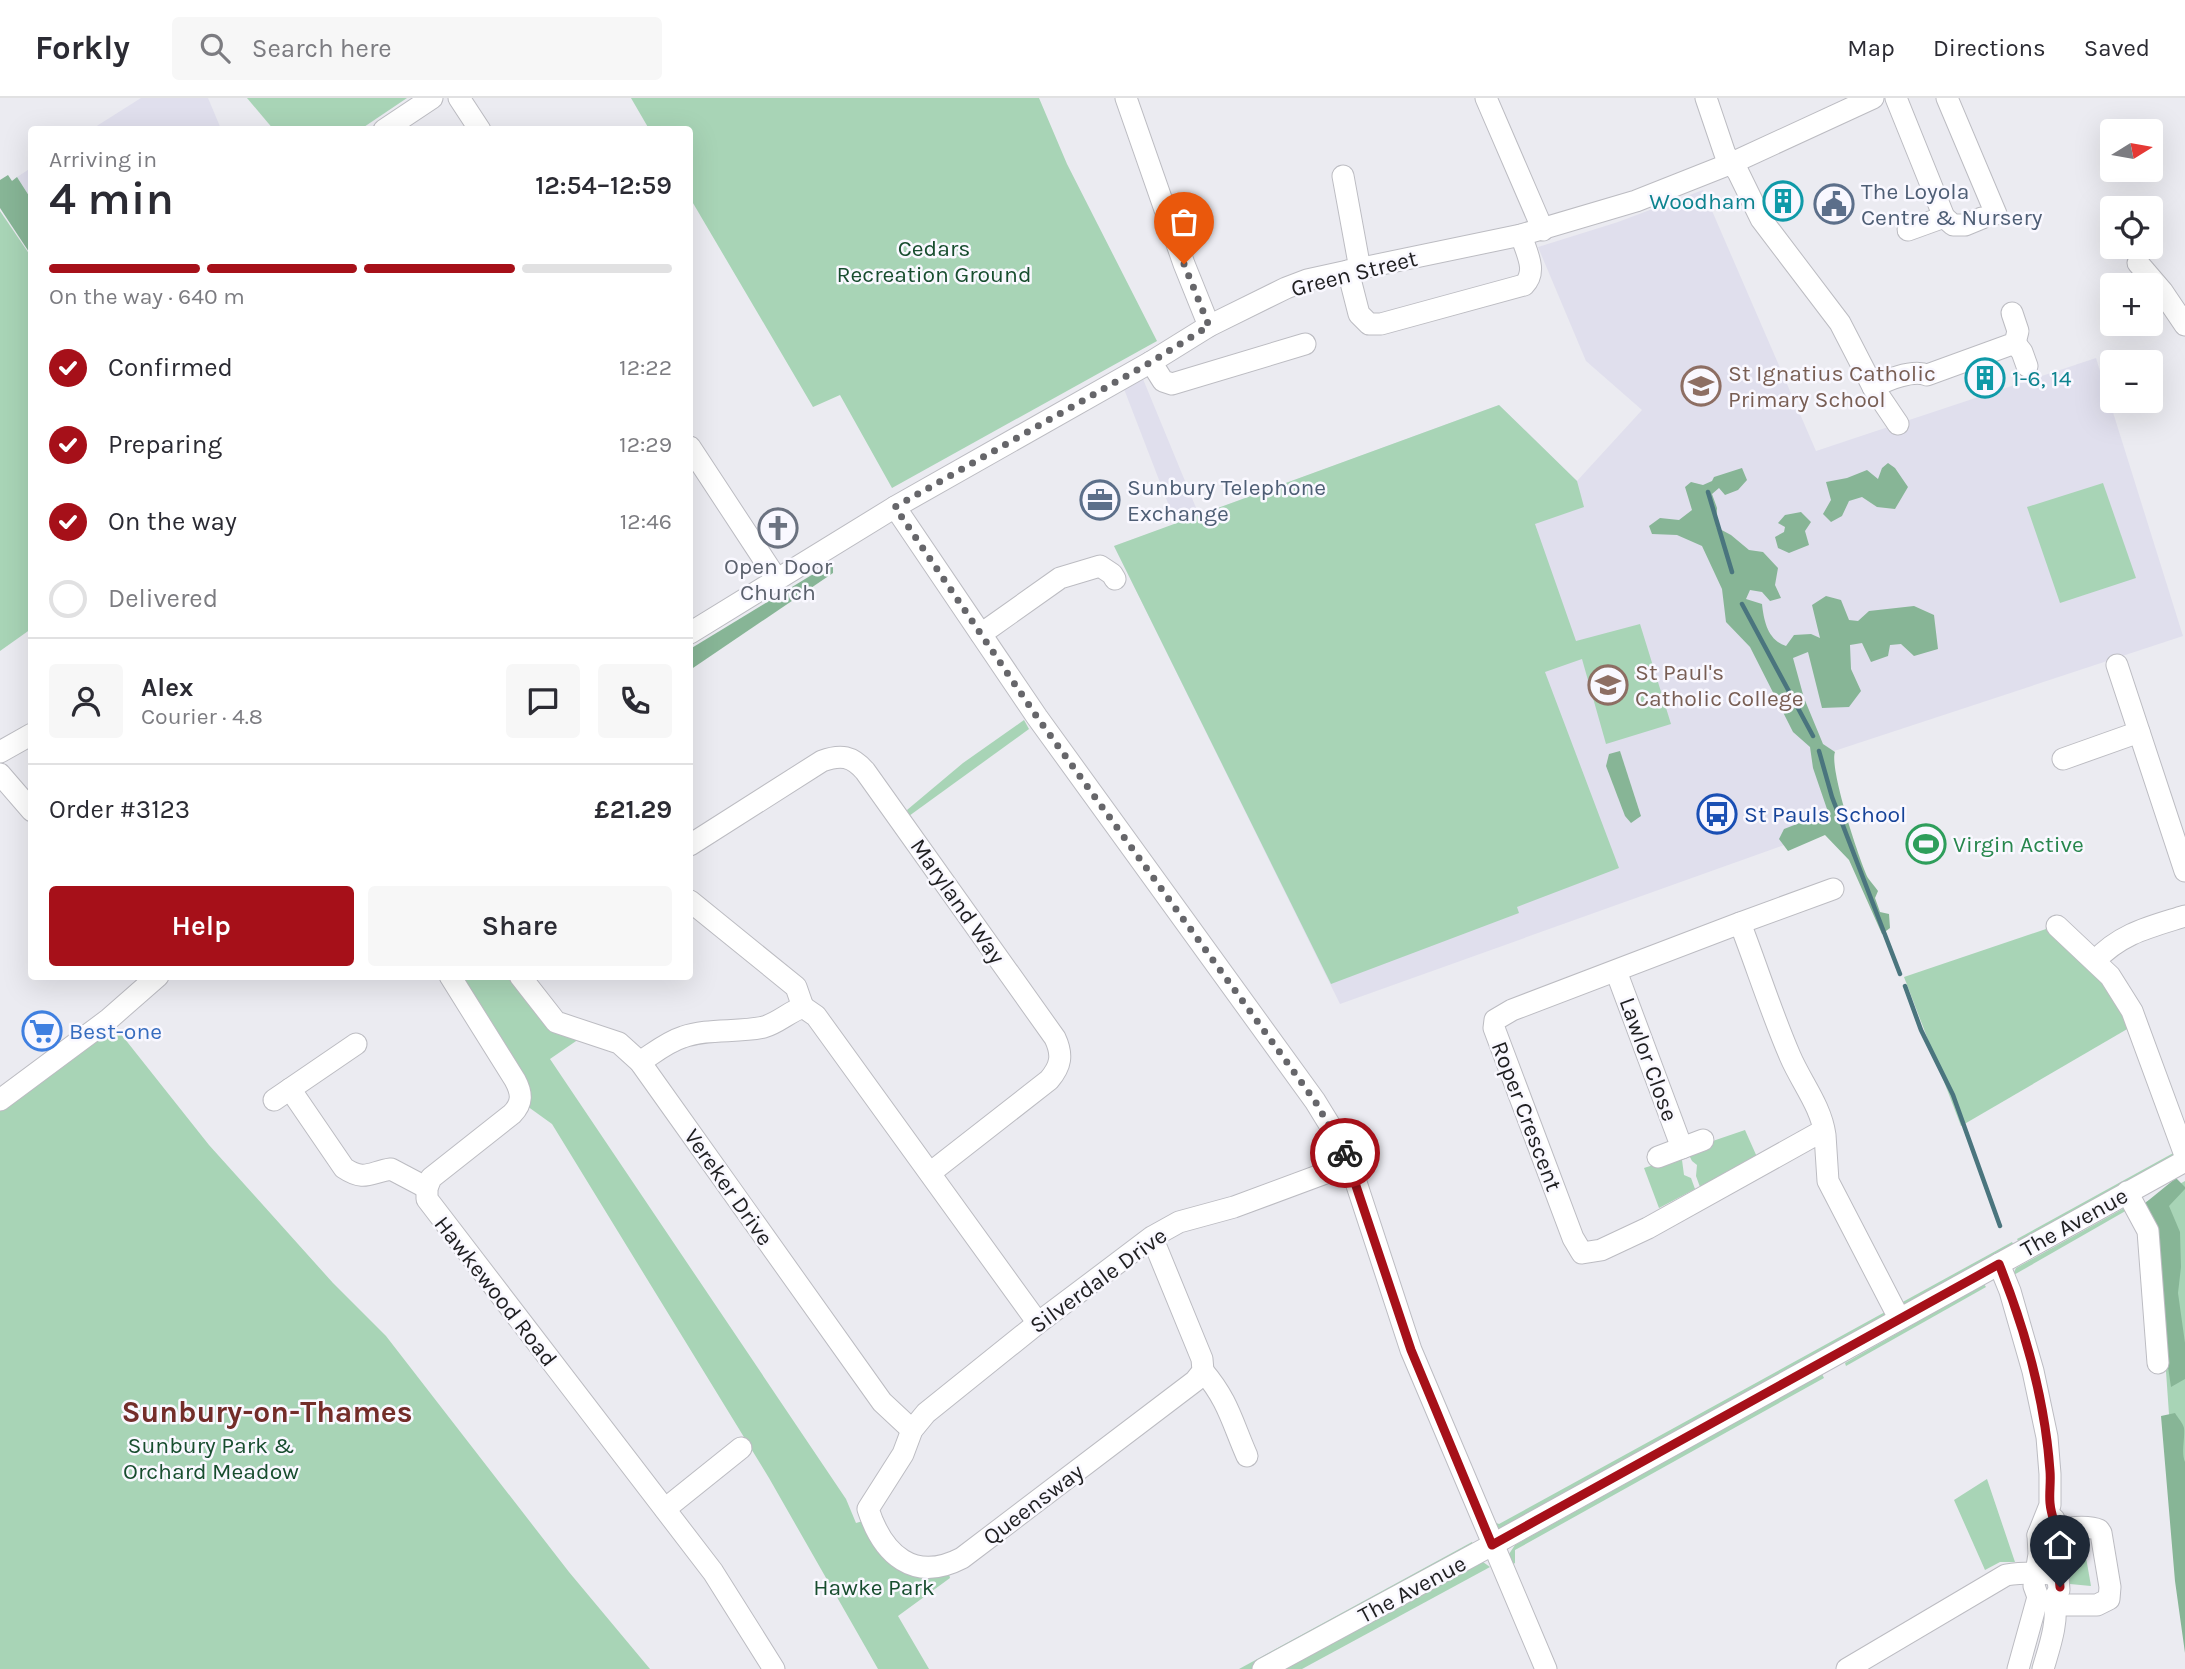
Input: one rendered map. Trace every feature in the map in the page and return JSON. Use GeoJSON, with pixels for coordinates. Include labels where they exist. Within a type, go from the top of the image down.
{"type":"FeatureCollection","features":[{"type":"Feature","properties":{"kind":"street"},"geometry":{"type":"LineString","coordinates":[[390,126],[432,98]]}},
{"type":"Feature","properties":{"kind":"street"},"geometry":{"type":"LineString","coordinates":[[459,98],[477,126]]}},
{"type":"Feature","properties":{"kind":"street"},"geometry":{"type":"LineString","coordinates":[[1126,98],[1184,264],[1209,326]]}},
{"type":"Feature","properties":{"kind":"street"},"geometry":{"type":"LineString","coordinates":[[1486,98],[1543,230]]}},
{"type":"Feature","properties":{"kind":"street"},"geometry":{"type":"LineString","coordinates":[[1706,98],[1725,154],[1761,219],[1840,323],[1873,387],[1898,424]]}},
{"type":"Feature","properties":{"kind":"street","name":"Green Street"},"geometry":{"type":"LineString","coordinates":[[693,631],[895,507],[1151,362],[1209,326],[1286,288],[1307,280],[1543,230],[1648,196],[1732,163],[1873,98]]}},
{"type":"Feature","properties":{"kind":"street"},"geometry":{"type":"LineString","coordinates":[[1896,98],[1944,217],[1953,225],[1965,225],[1989,216],[1947,98]]}},
{"type":"Feature","properties":{"kind":"street"},"geometry":{"type":"LineString","coordinates":[[1343,176],[1359,314],[1369,324],[1381,324],[1524,285],[1530,279],[1532,269],[1521,235]]}},
{"type":"Feature","properties":{"kind":"street"},"geometry":{"type":"LineString","coordinates":[[1908,230],[1944,217]]}},
{"type":"Feature","properties":{"kind":"street"},"geometry":{"type":"LineString","coordinates":[[2138,263],[2162,291],[2185,325]]}},
{"type":"Feature","properties":{"kind":"street"},"geometry":{"type":"LineString","coordinates":[[2012,313],[2018,331],[2015,344]]}},
{"type":"Feature","properties":{"kind":"street"},"geometry":{"type":"LineString","coordinates":[[1151,362],[1163,381],[1172,384],[1305,344]]}},
{"type":"Feature","properties":{"kind":"street"},"geometry":{"type":"LineString","coordinates":[[1873,387],[1895,377],[1920,372],[1927,374],[2015,344]]}},
{"type":"Feature","properties":{"kind":"street"},"geometry":{"type":"LineString","coordinates":[[2015,344],[2022,352],[2027,366]]}},
{"type":"Feature","properties":{"kind":"street"},"geometry":{"type":"LineString","coordinates":[[693,452],[776,578]]}},
{"type":"Feature","properties":{"kind":"street"},"geometry":{"type":"LineString","coordinates":[[895,507],[1037,717],[1315,1101],[1339,1140],[1350,1164],[1411,1350],[1546,1669]]}},
{"type":"Feature","properties":{"kind":"street"},"geometry":{"type":"LineString","coordinates":[[981,634],[1060,578],[1100,566],[1115,579]]}},
{"type":"Feature","properties":{"kind":"street"},"geometry":{"type":"LineString","coordinates":[[2117,665],[2185,871]]}},
{"type":"Feature","properties":{"kind":"street"},"geometry":{"type":"LineString","coordinates":[[2063,759],[2139,732]]}},
{"type":"Feature","properties":{"kind":"street"},"geometry":{"type":"LineString","coordinates":[[0,752],[28,736]]}},
{"type":"Feature","properties":{"kind":"street","name":"Maryland Way"},"geometry":{"type":"LineString","coordinates":[[693,843],[822,761],[834,756],[846,756],[857,762],[865,771],[1060,1048],[1061,1060],[1049,1080],[930,1173]]}},
{"type":"Feature","properties":{"kind":"street"},"geometry":{"type":"LineString","coordinates":[[0,774],[28,806]]}},
{"type":"Feature","properties":{"kind":"street","name":"Roper Crescent"},"geometry":{"type":"LineString","coordinates":[[1824,1130],[1648,1228],[1601,1250],[1582,1253],[1573,1238],[1494,1028],[1495,1020],[1512,1010],[1833,889]]}},
{"type":"Feature","properties":{"kind":"street"},"geometry":{"type":"LineString","coordinates":[[693,903],[796,987],[803,1007],[816,1016],[1038,1323]]}},
{"type":"Feature","properties":{"kind":"street"},"geometry":{"type":"LineString","coordinates":[[2095,961],[2124,936],[2185,916]]}},
{"type":"Feature","properties":{"kind":"street"},"geometry":{"type":"LineString","coordinates":[[1740,923],[1790,1057],[1821,1117],[1828,1181],[1899,1318]]}},
{"type":"Feature","properties":{"kind":"street"},"geometry":{"type":"LineString","coordinates":[[2057,926],[2110,976],[2132,1011],[2185,1155]]}},
{"type":"Feature","properties":{"kind":"street","name":"Lawlor Close"},"geometry":{"type":"LineString","coordinates":[[1616,971],[1682,1148]]}},
{"type":"Feature","properties":{"kind":"street"},"geometry":{"type":"LineString","coordinates":[[0,1100],[109,1019],[153,980]]}},
{"type":"Feature","properties":{"kind":"street","name":"Hawkewood Road"},"geometry":{"type":"LineString","coordinates":[[452,980],[515,1080],[521,1091],[521,1102],[512,1114],[431,1178],[427,1199],[432,1209],[713,1572],[774,1669]]}},
{"type":"Feature","properties":{"kind":"street","name":"Vereker Drive"},"geometry":{"type":"LineString","coordinates":[[523,980],[556,1021],[619,1043],[640,1062],[882,1402],[912,1430]]}},
{"type":"Feature","properties":{"kind":"street"},"geometry":{"type":"LineString","coordinates":[[640,1062],[683,1037],[768,1026],[803,1007]]}},
{"type":"Feature","properties":{"kind":"street"},"geometry":{"type":"LineString","coordinates":[[350,1055],[282,1095],[344,1168],[356,1176],[362,1177],[384,1170],[398,1171],[427,1188]]}},
{"type":"Feature","properties":{"kind":"street","name":"Lawlor Close"},"geometry":{"type":"LineString","coordinates":[[1658,1157],[1703,1140]]}},
{"type":"Feature","properties":{"kind":"street","name":"The Avenue"},"geometry":{"type":"LineString","coordinates":[[1264,1669],[2185,1161]]}},
{"type":"Feature","properties":{"kind":"street","name":"Silverdale Drive"},"geometry":{"type":"LineString","coordinates":[[912,1430],[926,1413],[1038,1323],[1152,1237],[1179,1222],[1234,1207],[1350,1164]]}},
{"type":"Feature","properties":{"kind":"street"},"geometry":{"type":"LineString","coordinates":[[2127,1192],[2148,1231],[2158,1363]]}},
{"type":"Feature","properties":{"kind":"street"},"geometry":{"type":"LineString","coordinates":[[1152,1237],[1202,1359],[1203,1371],[1218,1388],[1229,1409],[1247,1456]]}},
{"type":"Feature","properties":{"kind":"street"},"geometry":{"type":"LineString","coordinates":[[1999,1264],[2034,1371],[2047,1437],[2050,1474],[2047,1576]]}},
{"type":"Feature","properties":{"kind":"street","name":"Queensway"},"geometry":{"type":"LineString","coordinates":[[912,1430],[903,1454],[859,1514],[885,1545],[904,1562],[924,1567],[947,1566],[962,1558],[1195,1381],[1203,1371]]}},
{"type":"Feature","properties":{"kind":"street"},"geometry":{"type":"LineString","coordinates":[[665,1509],[741,1448]]}},
{"type":"Feature","properties":{"kind":"street"},"geometry":{"type":"LineString","coordinates":[[2047,1576],[2034,1586],[2049,1600],[2097,1605],[2106,1602],[2110,1594],[2099,1530],[2091,1527],[2048,1533]]}},
{"type":"Feature","properties":{"kind":"street"},"geometry":{"type":"LineString","coordinates":[[1847,1669],[2006,1575],[2047,1576]]}},
{"type":"Feature","properties":{"kind":"street"},"geometry":{"type":"LineString","coordinates":[[2018,1669],[2028,1638],[2049,1600]]}},
{"type":"Feature","properties":{"kind":"street"},"geometry":{"type":"LineString","coordinates":[[2043,1669],[2050,1642],[2049,1600]]}},
{"type":"Feature","properties":{"kind":"shaded area"},"geometry":{"type":"Polygon","coordinates":[[[141,98],[208,98],[220,126],[97,126],[141,98]]]}},
{"type":"Feature","properties":{"kind":"shaded area"},"geometry":{"type":"Polygon","coordinates":[[[28,170],[28,194],[17,177],[28,170]]]}},
{"type":"Feature","properties":{"kind":"shaded area","name":"St Paul's Catholic College"},"geometry":{"type":"Polygon","coordinates":[[[1703,190],[1816,451],[2096,358],[2100,371],[2100,413],[2113,413],[2183,636],[1816,757],[1837,826],[1340,1004],[1114,546],[1176,524],[1124,389],[1143,379],[1199,515],[1499,405],[1577,481],[1642,410],[1586,361],[1538,247],[1618,222],[1703,190]]]}},
{"type":"Feature","properties":{"kind":"green space"},"geometry":{"type":"Polygon","coordinates":[[[247,98],[407,98],[365,126],[271,126],[247,98]]]}},
{"type":"Feature","properties":{"kind":"green space","name":"Cedars Recreation Ground"},"geometry":{"type":"Polygon","coordinates":[[[631,98],[1039,98],[1067,164],[1157,341],[892,488],[840,395],[813,407],[693,203],[693,126],[647,126],[631,98]]]}},
{"type":"Feature","properties":{"kind":"green space"},"geometry":{"type":"Polygon","coordinates":[[[8,175],[12,181],[17,177],[28,194],[28,250],[0,208],[0,180],[8,175]]]}},
{"type":"Feature","properties":{"kind":"green space"},"geometry":{"type":"Polygon","coordinates":[[[0,211],[28,252],[28,631],[0,651],[0,211]]]}},
{"type":"Feature","properties":{"kind":"green space"},"geometry":{"type":"Polygon","coordinates":[[[1499,405],[1577,481],[1584,507],[1535,524],[1576,641],[1640,624],[1671,724],[1606,744],[1582,659],[1545,672],[1619,868],[1517,907],[1519,913],[1331,984],[1114,546],[1499,405]]]}},
{"type":"Feature","properties":{"kind":"green space"},"geometry":{"type":"Polygon","coordinates":[[[1888,463],[1895,468],[1908,487],[1895,509],[1877,507],[1862,497],[1849,501],[1842,516],[1831,522],[1823,514],[1831,500],[1826,482],[1867,470],[1878,479],[1882,468],[1888,463]]]}},
{"type":"Feature","properties":{"kind":"green space"},"geometry":{"type":"Polygon","coordinates":[[[1742,468],[1747,480],[1738,490],[1725,495],[1719,488],[1712,494],[1717,508],[1716,527],[1749,550],[1763,552],[1778,568],[1775,585],[1781,598],[1770,601],[1762,592],[1750,590],[1746,599],[1762,604],[1771,635],[1780,643],[1786,646],[1794,635],[1811,634],[1820,638],[1812,605],[1826,596],[1841,600],[1849,620],[1858,621],[1869,611],[1914,606],[1934,615],[1938,649],[1914,656],[1901,644],[1890,645],[1888,656],[1871,662],[1862,643],[1850,645],[1851,669],[1861,691],[1849,707],[1822,708],[1808,652],[1793,658],[1804,698],[1823,744],[1835,752],[1836,776],[1846,814],[1868,878],[1878,891],[1875,898],[1880,912],[1889,914],[1890,928],[1882,934],[1849,860],[1825,835],[1788,851],[1779,839],[1784,829],[1828,812],[1813,768],[1810,747],[1793,732],[1750,647],[1726,622],[1722,589],[1702,546],[1677,535],[1652,534],[1649,526],[1660,518],[1679,520],[1692,510],[1685,487],[1691,482],[1703,485],[1714,477],[1742,468]]]}},
{"type":"Feature","properties":{"kind":"green space"},"geometry":{"type":"Polygon","coordinates":[[[2103,483],[2136,578],[2060,603],[2027,507],[2103,483]]]}},
{"type":"Feature","properties":{"kind":"green space"},"geometry":{"type":"Polygon","coordinates":[[[1801,512],[1811,522],[1805,531],[1809,545],[1789,553],[1778,548],[1775,537],[1784,532],[1785,527],[1778,523],[1785,515],[1801,512]]]}},
{"type":"Feature","properties":{"kind":"green space"},"geometry":{"type":"Polygon","coordinates":[[[833,562],[833,573],[693,668],[693,647],[833,562]]]}},
{"type":"Feature","properties":{"kind":"green space"},"geometry":{"type":"Polygon","coordinates":[[[1024,720],[1029,729],[909,816],[907,810],[963,763],[1024,720]]]}},
{"type":"Feature","properties":{"kind":"green space"},"geometry":{"type":"Polygon","coordinates":[[[1620,751],[1641,816],[1631,823],[1625,816],[1606,766],[1609,754],[1620,751]]]}},
{"type":"Feature","properties":{"kind":"green space"},"geometry":{"type":"Polygon","coordinates":[[[2046,929],[2141,1021],[1961,1126],[1904,977],[2046,929]]]}},
{"type":"Feature","properties":{"kind":"green space","name":"Hawke Park"},"geometry":{"type":"Polygon","coordinates":[[[459,980],[515,980],[579,1039],[550,1059],[846,1499],[856,1523],[863,1521],[888,1553],[949,1574],[950,1578],[898,1616],[929,1669],[878,1669],[769,1478],[552,1124],[527,1106],[459,980]]]}},
{"type":"Feature","properties":{"kind":"green space","name":"Sunbury Park & Orchard Meadow"},"geometry":{"type":"Polygon","coordinates":[[[109,1019],[209,1145],[333,1283],[386,1336],[569,1572],[650,1669],[0,1669],[0,1100],[109,1019]]]}},
{"type":"Feature","properties":{"kind":"green space"},"geometry":{"type":"Polygon","coordinates":[[[1745,1130],[1757,1157],[1700,1187],[1696,1176],[1697,1165],[1689,1155],[1704,1144],[1745,1130]]]}},
{"type":"Feature","properties":{"kind":"green space"},"geometry":{"type":"Polygon","coordinates":[[[2177,1151],[2178,1155],[2021,1246],[2017,1239],[2177,1151]]]}},
{"type":"Feature","properties":{"kind":"green space"},"geometry":{"type":"Polygon","coordinates":[[[1669,1160],[1682,1160],[1684,1175],[1691,1178],[1695,1189],[1659,1208],[1644,1168],[1669,1160]]]}},
{"type":"Feature","properties":{"kind":"green space"},"geometry":{"type":"Polygon","coordinates":[[[2176,1178],[2185,1187],[2169,1206],[2180,1232],[2181,1267],[2178,1293],[2185,1343],[2185,1379],[2171,1387],[2144,1204],[2176,1178]]]}},
{"type":"Feature","properties":{"kind":"green space"},"geometry":{"type":"Polygon","coordinates":[[[2185,1181],[2185,1601],[2181,1585],[2156,1229],[2146,1202],[2185,1181]]]}},
{"type":"Feature","properties":{"kind":"green space"},"geometry":{"type":"Polygon","coordinates":[[[2126,1207],[2129,1209],[2012,1276],[2016,1268],[2126,1207]]]}},
{"type":"Feature","properties":{"kind":"green space"},"geometry":{"type":"Polygon","coordinates":[[[2012,1242],[2016,1249],[1902,1310],[1899,1304],[2012,1242]]]}},
{"type":"Feature","properties":{"kind":"green space"},"geometry":{"type":"Polygon","coordinates":[[[1984,1284],[1986,1287],[1846,1366],[1845,1363],[1984,1284]]]}},
{"type":"Feature","properties":{"kind":"green space"},"geometry":{"type":"Polygon","coordinates":[[[1885,1312],[1887,1319],[1498,1532],[1489,1520],[1499,1524],[1885,1312]]]}},
{"type":"Feature","properties":{"kind":"green space"},"geometry":{"type":"Polygon","coordinates":[[[1822,1374],[1824,1378],[1515,1550],[1515,1563],[1510,1566],[1509,1554],[1515,1545],[1822,1374]]]}},
{"type":"Feature","properties":{"kind":"green space"},"geometry":{"type":"Polygon","coordinates":[[[2175,1413],[2184,1428],[2185,1653],[2175,1581],[2161,1416],[2175,1413]]]}},
{"type":"Feature","properties":{"kind":"green space"},"geometry":{"type":"Polygon","coordinates":[[[1987,1479],[2015,1562],[2000,1562],[1985,1570],[1954,1500],[1987,1479]]]}},
{"type":"Feature","properties":{"kind":"green space"},"geometry":{"type":"Polygon","coordinates":[[[1472,1542],[1474,1547],[1252,1669],[1239,1669],[1472,1542]]]}},
{"type":"Feature","properties":{"kind":"green space"},"geometry":{"type":"Polygon","coordinates":[[[2084,1546],[2091,1586],[2070,1584],[2064,1548],[2084,1546]]]}},
{"type":"Feature","properties":{"kind":"green space"},"geometry":{"type":"Polygon","coordinates":[[[1483,1562],[1490,1567],[1302,1669],[1285,1669],[1483,1562]]]}},
{"type":"Feature","properties":{"kind":"waterway"},"geometry":{"type":"LineString","coordinates":[[1708,492],[1732,572]]}},
{"type":"Feature","properties":{"kind":"waterway"},"geometry":{"type":"LineString","coordinates":[[1742,604],[1813,736]]}},
{"type":"Feature","properties":{"kind":"waterway"},"geometry":{"type":"LineString","coordinates":[[1819,751],[1832,797],[1900,974]]}},
{"type":"Feature","properties":{"kind":"waterway"},"geometry":{"type":"LineString","coordinates":[[1905,986],[1921,1030],[1953,1095],[2000,1226]]}},
{"type":"Feature","properties":{"kind":"way so far"},"geometry":{"type":"LineString","coordinates":[[1184,264],[1209,326],[1151,362],[895,507],[1037,717],[1315,1101],[1345,1153]]}},
{"type":"Feature","properties":{"kind":"place","name":"Woodham"},"geometry":{"type":"Point","coordinates":[1783,201]}},
{"type":"Feature","properties":{"kind":"place","name":"The Loyola Centre & Nursery"},"geometry":{"type":"Point","coordinates":[1834,204]}},
{"type":"Feature","properties":{"kind":"place","name":"1-6, 14"},"geometry":{"type":"Point","coordinates":[1985,378]}},
{"type":"Feature","properties":{"kind":"place","name":"St Ignatius Catholic Primary School"},"geometry":{"type":"Point","coordinates":[1701,386]}},
{"type":"Feature","properties":{"kind":"place","name":"Sunbury Telephone Exchange"},"geometry":{"type":"Point","coordinates":[1100,500]}},
{"type":"Feature","properties":{"kind":"place","name":"Open Door Church"},"geometry":{"type":"Point","coordinates":[778,528]}},
{"type":"Feature","properties":{"kind":"place","name":"St Paul's Catholic College"},"geometry":{"type":"Point","coordinates":[1608,685]}},
{"type":"Feature","properties":{"kind":"place","name":"St Pauls School"},"geometry":{"type":"Point","coordinates":[1717,814]}},
{"type":"Feature","properties":{"kind":"place","name":"Virgin Active"},"geometry":{"type":"Point","coordinates":[1926,844]}},
{"type":"Feature","properties":{"kind":"place","name":"Best-one"},"geometry":{"type":"Point","coordinates":[42,1031]}},
{"type":"Feature","properties":{"kind":"district","name":"Sunbury-on-Thames"},"geometry":{"type":"Point","coordinates":[267,1412]}},
{"type":"Feature","properties":{"kind":"route"},"geometry":{"type":"LineString","coordinates":[[1345,1153],[1411,1350],[1492,1545],[1999,1264],[2034,1371],[2047,1437],[2050,1506],[2060,1548],[2057,1577],[2060,1587]]}}]}
